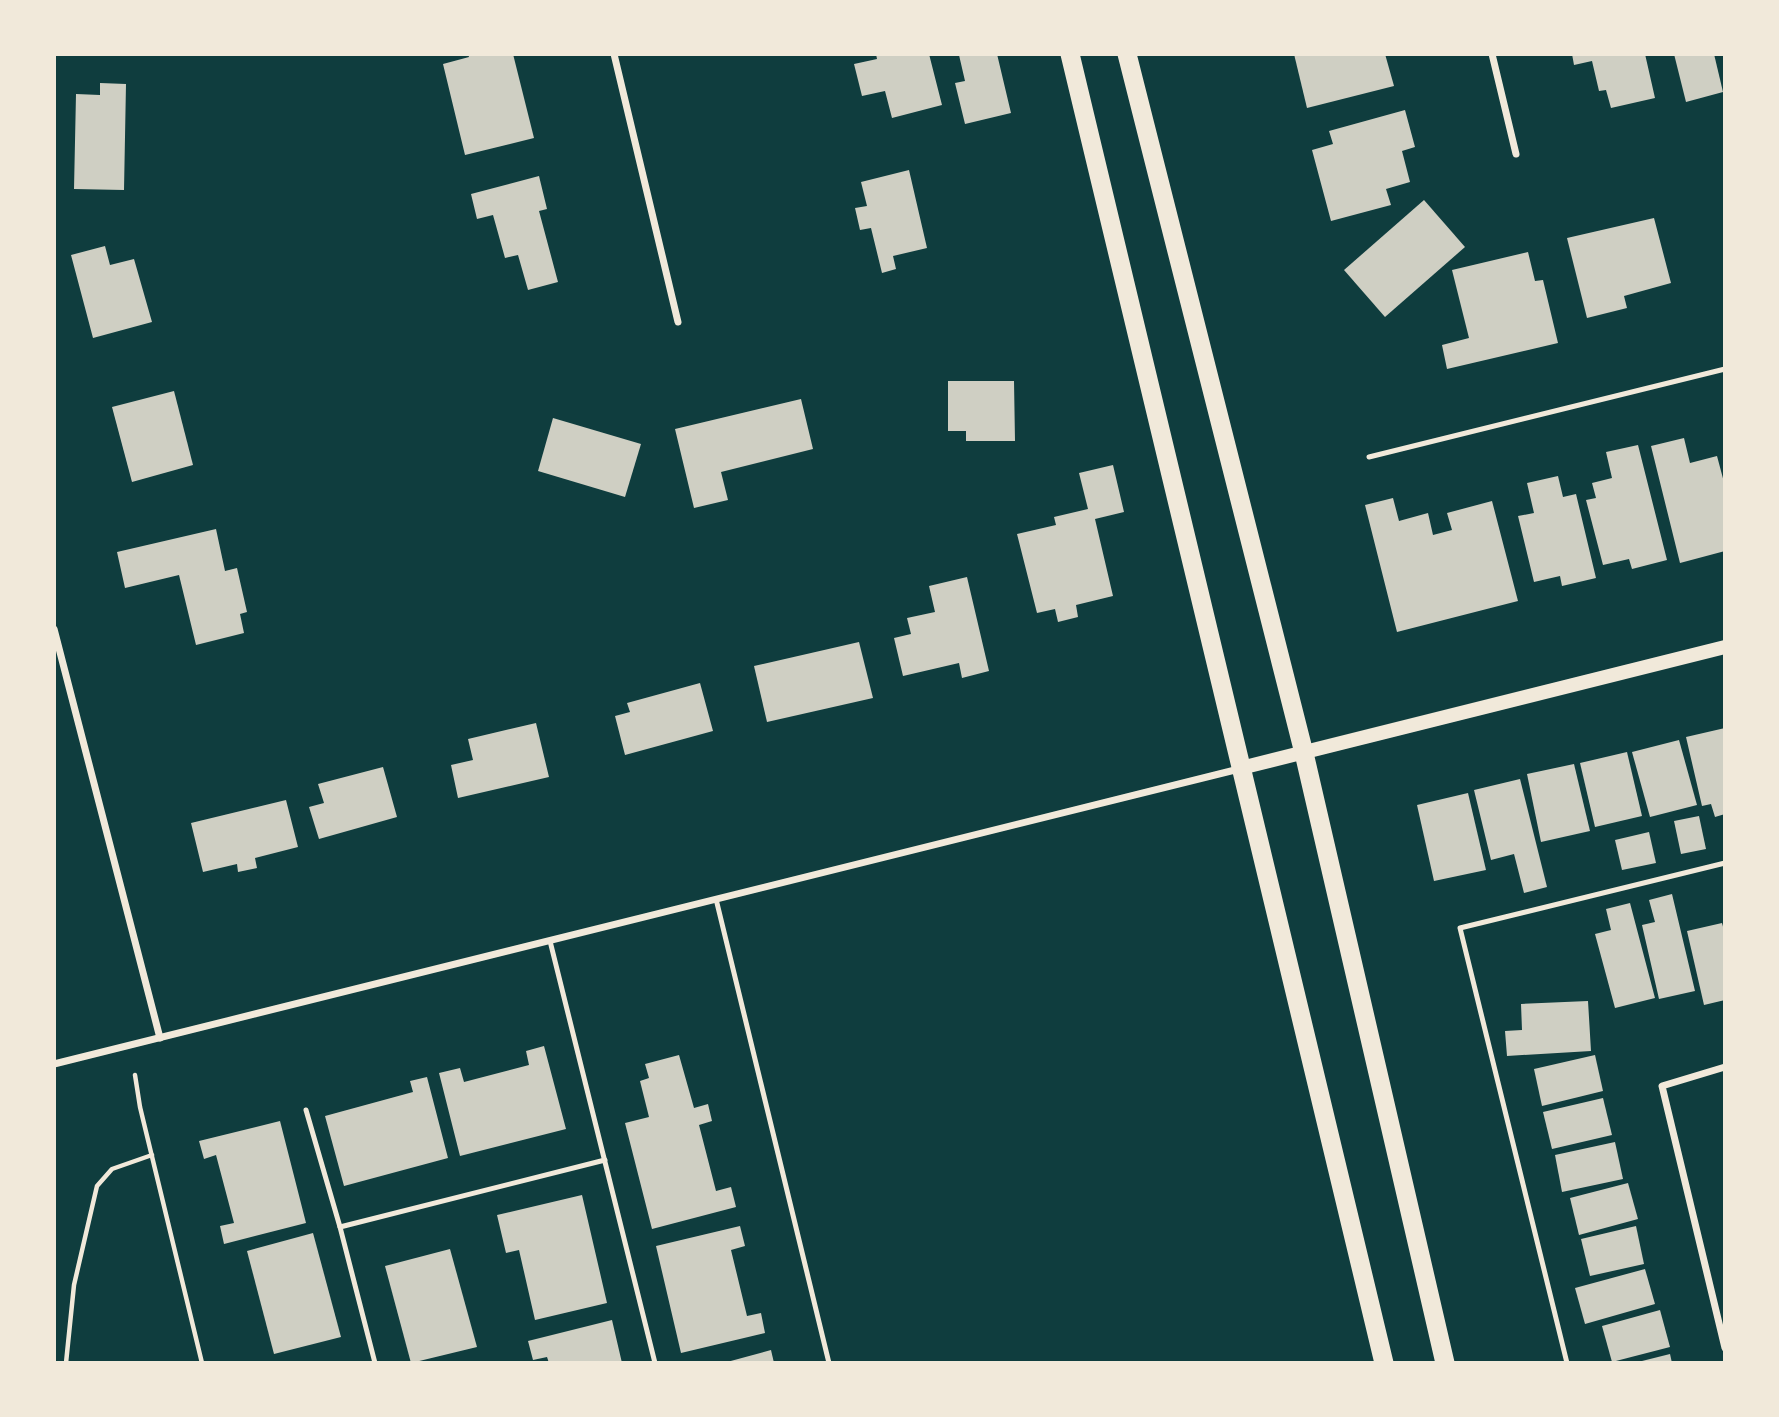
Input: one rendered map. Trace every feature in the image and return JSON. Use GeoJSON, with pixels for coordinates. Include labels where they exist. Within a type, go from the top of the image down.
{"type":"FeatureCollection","features":[{"type":"Feature","properties":{"kind":"highway"},"geometry":{"type":"LineString","coordinates":[[1070,54],[1384,1363]]}},
{"type":"Feature","properties":{"kind":"highway"},"geometry":{"type":"LineString","coordinates":[[1127,54],[1304,753],[1446,1363]]}},
{"type":"Feature","properties":{"kind":"main road"},"geometry":{"type":"LineString","coordinates":[[1241,768],[1725,648]]}},
{"type":"Feature","properties":{"kind":"street"},"geometry":{"type":"LineString","coordinates":[[614,54],[678,322]]}},
{"type":"Feature","properties":{"kind":"street"},"geometry":{"type":"LineString","coordinates":[[1492,54],[1516,153]]}},
{"type":"Feature","properties":{"kind":"street"},"geometry":{"type":"LineString","coordinates":[[54,629],[160,1038]]}},
{"type":"Feature","properties":{"kind":"street"},"geometry":{"type":"LineString","coordinates":[[54,1064],[1241,768]]}},
{"type":"Feature","properties":{"kind":"street"},"geometry":{"type":"LineString","coordinates":[[1725,1067],[1662,1086],[1725,1348]]}},
{"type":"Feature","properties":{"kind":"lane"},"geometry":{"type":"LineString","coordinates":[[1369,457],[1725,369]]}},
{"type":"Feature","properties":{"kind":"lane"},"geometry":{"type":"LineString","coordinates":[[1567,1363],[1460,928],[1725,863]]}},
{"type":"Feature","properties":{"kind":"lane"},"geometry":{"type":"LineString","coordinates":[[716,899],[829,1363]]}},
{"type":"Feature","properties":{"kind":"lane"},"geometry":{"type":"LineString","coordinates":[[550,941],[655,1363]]}},
{"type":"Feature","properties":{"kind":"lane"},"geometry":{"type":"LineString","coordinates":[[306,1110],[375,1363]]}},
{"type":"Feature","properties":{"kind":"lane"},"geometry":{"type":"LineString","coordinates":[[340,1227],[605,1160]]}},
{"type":"Feature","properties":{"kind":"path"},"geometry":{"type":"LineString","coordinates":[[135,1075],[202,1363]]}},
{"type":"Feature","properties":{"kind":"path"},"geometry":{"type":"LineString","coordinates":[[66,1363],[74,1285],[97,1186],[112,1169],[152,1155]]}},
{"type":"Feature","properties":{"kind":"building"},"geometry":{"type":"Polygon","coordinates":[[[468,54],[513,54],[534,138],[465,155],[443,64],[469,57],[468,54]]]}},
{"type":"Feature","properties":{"kind":"building"},"geometry":{"type":"Polygon","coordinates":[[[876,54],[929,54],[942,105],[892,118],[885,91],[862,96],[854,64],[877,59],[876,54]]]}},
{"type":"Feature","properties":{"kind":"building"},"geometry":{"type":"Polygon","coordinates":[[[997,54],[1011,113],[965,124],[955,83],[965,81],[959,55],[997,54]]]}},
{"type":"Feature","properties":{"kind":"building"},"geometry":{"type":"Polygon","coordinates":[[[1294,54],[1385,54],[1394,86],[1307,108],[1294,54]]]}},
{"type":"Feature","properties":{"kind":"building"},"geometry":{"type":"Polygon","coordinates":[[[1572,54],[1645,54],[1655,98],[1611,108],[1606,90],[1599,91],[1592,61],[1574,65],[1572,54]]]}},
{"type":"Feature","properties":{"kind":"building"},"geometry":{"type":"Polygon","coordinates":[[[1674,54],[1714,54],[1723,92],[1686,102],[1674,54]]]}},
{"type":"Feature","properties":{"kind":"building"},"geometry":{"type":"Polygon","coordinates":[[[100,83],[126,84],[124,190],[74,189],[76,94],[100,95],[100,83]]]}},
{"type":"Feature","properties":{"kind":"building"},"geometry":{"type":"Polygon","coordinates":[[[1405,110],[1415,147],[1402,151],[1410,182],[1386,189],[1391,205],[1331,221],[1312,150],[1333,144],[1329,131],[1405,110]]]}},
{"type":"Feature","properties":{"kind":"building"},"geometry":{"type":"Polygon","coordinates":[[[909,170],[927,248],[893,256],[896,269],[882,273],[871,228],[860,230],[855,208],[867,206],[861,182],[909,170]]]}},
{"type":"Feature","properties":{"kind":"building"},"geometry":{"type":"Polygon","coordinates":[[[539,176],[547,209],[539,211],[558,282],[528,290],[518,255],[505,258],[493,215],[477,219],[471,194],[539,176]]]}},
{"type":"Feature","properties":{"kind":"building"},"geometry":{"type":"Polygon","coordinates":[[[1424,200],[1465,247],[1385,317],[1344,270],[1424,200]]]}},
{"type":"Feature","properties":{"kind":"building"},"geometry":{"type":"Polygon","coordinates":[[[1654,218],[1671,283],[1624,296],[1627,308],[1587,318],[1567,238],[1654,218]]]}},
{"type":"Feature","properties":{"kind":"building"},"geometry":{"type":"Polygon","coordinates":[[[105,246],[110,265],[134,259],[152,322],[93,338],[71,255],[105,246]]]}},
{"type":"Feature","properties":{"kind":"building"},"geometry":{"type":"Polygon","coordinates":[[[1528,252],[1535,281],[1543,280],[1558,343],[1447,369],[1442,345],[1469,338],[1452,270],[1528,252]]]}},
{"type":"Feature","properties":{"kind":"building"},"geometry":{"type":"Polygon","coordinates":[[[948,381],[1014,381],[1015,441],[966,441],[966,431],[948,431],[948,381]]]}},
{"type":"Feature","properties":{"kind":"building"},"geometry":{"type":"Polygon","coordinates":[[[174,391],[193,465],[132,482],[112,407],[174,391]]]}},
{"type":"Feature","properties":{"kind":"building"},"geometry":{"type":"Polygon","coordinates":[[[801,399],[813,449],[721,472],[728,500],[694,508],[675,429],[801,399]]]}},
{"type":"Feature","properties":{"kind":"building"},"geometry":{"type":"Polygon","coordinates":[[[553,418],[641,444],[625,497],[538,471],[553,418]]]}},
{"type":"Feature","properties":{"kind":"building"},"geometry":{"type":"Polygon","coordinates":[[[1684,438],[1690,463],[1717,456],[1725,486],[1725,551],[1680,563],[1651,446],[1684,438]]]}},
{"type":"Feature","properties":{"kind":"building"},"geometry":{"type":"Polygon","coordinates":[[[1638,445],[1667,560],[1632,569],[1629,559],[1603,565],[1586,500],[1596,498],[1592,483],[1612,478],[1606,452],[1638,445]]]}},
{"type":"Feature","properties":{"kind":"building"},"geometry":{"type":"Polygon","coordinates":[[[1113,465],[1124,512],[1095,519],[1113,596],[1076,605],[1078,617],[1058,622],[1055,609],[1037,613],[1017,534],[1056,525],[1054,517],[1088,509],[1079,473],[1113,465]]]}},
{"type":"Feature","properties":{"kind":"building"},"geometry":{"type":"Polygon","coordinates":[[[1558,476],[1563,497],[1576,494],[1596,578],[1562,586],[1560,576],[1534,582],[1518,516],[1534,513],[1527,483],[1558,476]]]}},
{"type":"Feature","properties":{"kind":"building"},"geometry":{"type":"Polygon","coordinates":[[[1393,498],[1399,521],[1428,513],[1433,535],[1452,530],[1447,513],[1492,501],[1518,601],[1397,632],[1365,505],[1393,498]]]}},
{"type":"Feature","properties":{"kind":"building"},"geometry":{"type":"Polygon","coordinates":[[[216,529],[225,571],[237,568],[247,612],[240,614],[244,633],[196,645],[179,575],[125,588],[117,552],[216,529]]]}},
{"type":"Feature","properties":{"kind":"building"},"geometry":{"type":"Polygon","coordinates":[[[967,577],[989,671],[962,678],[959,663],[903,676],[894,638],[911,634],[907,618],[935,612],[929,586],[967,577]]]}},
{"type":"Feature","properties":{"kind":"building"},"geometry":{"type":"Polygon","coordinates":[[[859,642],[873,698],[767,722],[754,666],[859,642]]]}},
{"type":"Feature","properties":{"kind":"building"},"geometry":{"type":"Polygon","coordinates":[[[700,683],[713,731],[625,755],[615,716],[630,712],[627,703],[700,683]]]}},
{"type":"Feature","properties":{"kind":"building"},"geometry":{"type":"Polygon","coordinates":[[[536,723],[549,777],[458,798],[451,765],[473,760],[468,739],[536,723]]]}},
{"type":"Feature","properties":{"kind":"building"},"geometry":{"type":"Polygon","coordinates":[[[1725,728],[1725,814],[1715,817],[1711,804],[1702,806],[1686,737],[1725,728]]]}},
{"type":"Feature","properties":{"kind":"building"},"geometry":{"type":"Polygon","coordinates":[[[1679,740],[1697,805],[1650,817],[1632,752],[1679,740]]]}},
{"type":"Feature","properties":{"kind":"building"},"geometry":{"type":"Polygon","coordinates":[[[1627,752],[1642,816],[1595,827],[1580,763],[1627,752]]]}},
{"type":"Feature","properties":{"kind":"building"},"geometry":{"type":"Polygon","coordinates":[[[1574,764],[1590,831],[1541,842],[1527,774],[1574,764]]]}},
{"type":"Feature","properties":{"kind":"building"},"geometry":{"type":"Polygon","coordinates":[[[383,767],[397,817],[319,839],[309,807],[324,803],[318,784],[383,767]]]}},
{"type":"Feature","properties":{"kind":"building"},"geometry":{"type":"Polygon","coordinates":[[[1520,779],[1547,887],[1524,893],[1514,854],[1491,860],[1474,790],[1520,779]]]}},
{"type":"Feature","properties":{"kind":"building"},"geometry":{"type":"Polygon","coordinates":[[[1468,793],[1486,870],[1434,881],[1417,805],[1468,793]]]}},
{"type":"Feature","properties":{"kind":"building"},"geometry":{"type":"Polygon","coordinates":[[[286,800],[298,847],[255,858],[257,868],[238,872],[237,864],[203,872],[191,823],[286,800]]]}},
{"type":"Feature","properties":{"kind":"building"},"geometry":{"type":"Polygon","coordinates":[[[1699,816],[1706,849],[1681,854],[1674,821],[1699,816]]]}},
{"type":"Feature","properties":{"kind":"building"},"geometry":{"type":"Polygon","coordinates":[[[1649,832],[1656,863],[1622,870],[1615,840],[1649,832]]]}},
{"type":"Feature","properties":{"kind":"building"},"geometry":{"type":"Polygon","coordinates":[[[1672,894],[1695,991],[1659,999],[1642,925],[1655,922],[1649,900],[1672,894]]]}},
{"type":"Feature","properties":{"kind":"building"},"geometry":{"type":"Polygon","coordinates":[[[1630,903],[1655,998],[1615,1008],[1595,934],[1611,930],[1606,909],[1630,903]]]}},
{"type":"Feature","properties":{"kind":"building"},"geometry":{"type":"Polygon","coordinates":[[[1722,923],[1725,934],[1725,1000],[1704,1005],[1687,931],[1722,923]]]}},
{"type":"Feature","properties":{"kind":"building"},"geometry":{"type":"Polygon","coordinates":[[[1588,1001],[1591,1051],[1507,1056],[1505,1031],[1522,1030],[1521,1004],[1588,1001]]]}},
{"type":"Feature","properties":{"kind":"building"},"geometry":{"type":"Polygon","coordinates":[[[544,1046],[566,1129],[460,1156],[439,1073],[460,1068],[464,1082],[529,1065],[526,1051],[544,1046]]]}},
{"type":"Feature","properties":{"kind":"building"},"geometry":{"type":"Polygon","coordinates":[[[679,1055],[694,1108],[708,1104],[712,1121],[699,1125],[716,1191],[731,1187],[736,1207],[652,1229],[625,1123],[649,1117],[640,1081],[649,1078],[645,1064],[679,1055]]]}},
{"type":"Feature","properties":{"kind":"building"},"geometry":{"type":"Polygon","coordinates":[[[1595,1055],[1603,1091],[1542,1106],[1534,1069],[1595,1055]]]}},
{"type":"Feature","properties":{"kind":"building"},"geometry":{"type":"Polygon","coordinates":[[[427,1077],[448,1158],[344,1186],[325,1116],[413,1092],[410,1081],[427,1077]]]}},
{"type":"Feature","properties":{"kind":"building"},"geometry":{"type":"Polygon","coordinates":[[[1603,1098],[1612,1135],[1552,1149],[1543,1112],[1603,1098]]]}},
{"type":"Feature","properties":{"kind":"building"},"geometry":{"type":"Polygon","coordinates":[[[280,1121],[306,1223],[224,1244],[220,1226],[234,1223],[216,1155],[204,1159],[199,1141],[280,1121]]]}},
{"type":"Feature","properties":{"kind":"building"},"geometry":{"type":"Polygon","coordinates":[[[1615,1142],[1623,1179],[1562,1192],[1555,1155],[1615,1142]]]}},
{"type":"Feature","properties":{"kind":"building"},"geometry":{"type":"Polygon","coordinates":[[[1628,1183],[1638,1219],[1579,1235],[1570,1198],[1628,1183]]]}},
{"type":"Feature","properties":{"kind":"building"},"geometry":{"type":"Polygon","coordinates":[[[582,1195],[607,1303],[535,1320],[519,1250],[506,1253],[497,1215],[582,1195]]]}},
{"type":"Feature","properties":{"kind":"building"},"geometry":{"type":"Polygon","coordinates":[[[740,1226],[745,1246],[731,1250],[747,1316],[761,1313],[765,1333],[681,1353],[656,1246],[740,1226]]]}},
{"type":"Feature","properties":{"kind":"building"},"geometry":{"type":"Polygon","coordinates":[[[1636,1226],[1644,1264],[1590,1276],[1581,1239],[1636,1226]]]}},
{"type":"Feature","properties":{"kind":"building"},"geometry":{"type":"Polygon","coordinates":[[[313,1233],[341,1337],[274,1354],[247,1251],[313,1233]]]}},
{"type":"Feature","properties":{"kind":"building"},"geometry":{"type":"Polygon","coordinates":[[[450,1249],[477,1347],[411,1363],[385,1266],[450,1249]]]}},
{"type":"Feature","properties":{"kind":"building"},"geometry":{"type":"Polygon","coordinates":[[[1645,1269],[1655,1304],[1585,1324],[1575,1288],[1645,1269]]]}},
{"type":"Feature","properties":{"kind":"building"},"geometry":{"type":"Polygon","coordinates":[[[1660,1310],[1670,1347],[1612,1362],[1602,1326],[1660,1310]]]}},
{"type":"Feature","properties":{"kind":"building"},"geometry":{"type":"Polygon","coordinates":[[[612,1320],[622,1363],[549,1363],[547,1357],[533,1360],[528,1341],[612,1320]]]}},
{"type":"Feature","properties":{"kind":"building"},"geometry":{"type":"Polygon","coordinates":[[[771,1350],[774,1363],[727,1363],[727,1362],[771,1350]]]}},
{"type":"Feature","properties":{"kind":"building"},"geometry":{"type":"Polygon","coordinates":[[[1670,1354],[1672,1363],[1638,1363],[1638,1362],[1670,1354]]]}}]}
